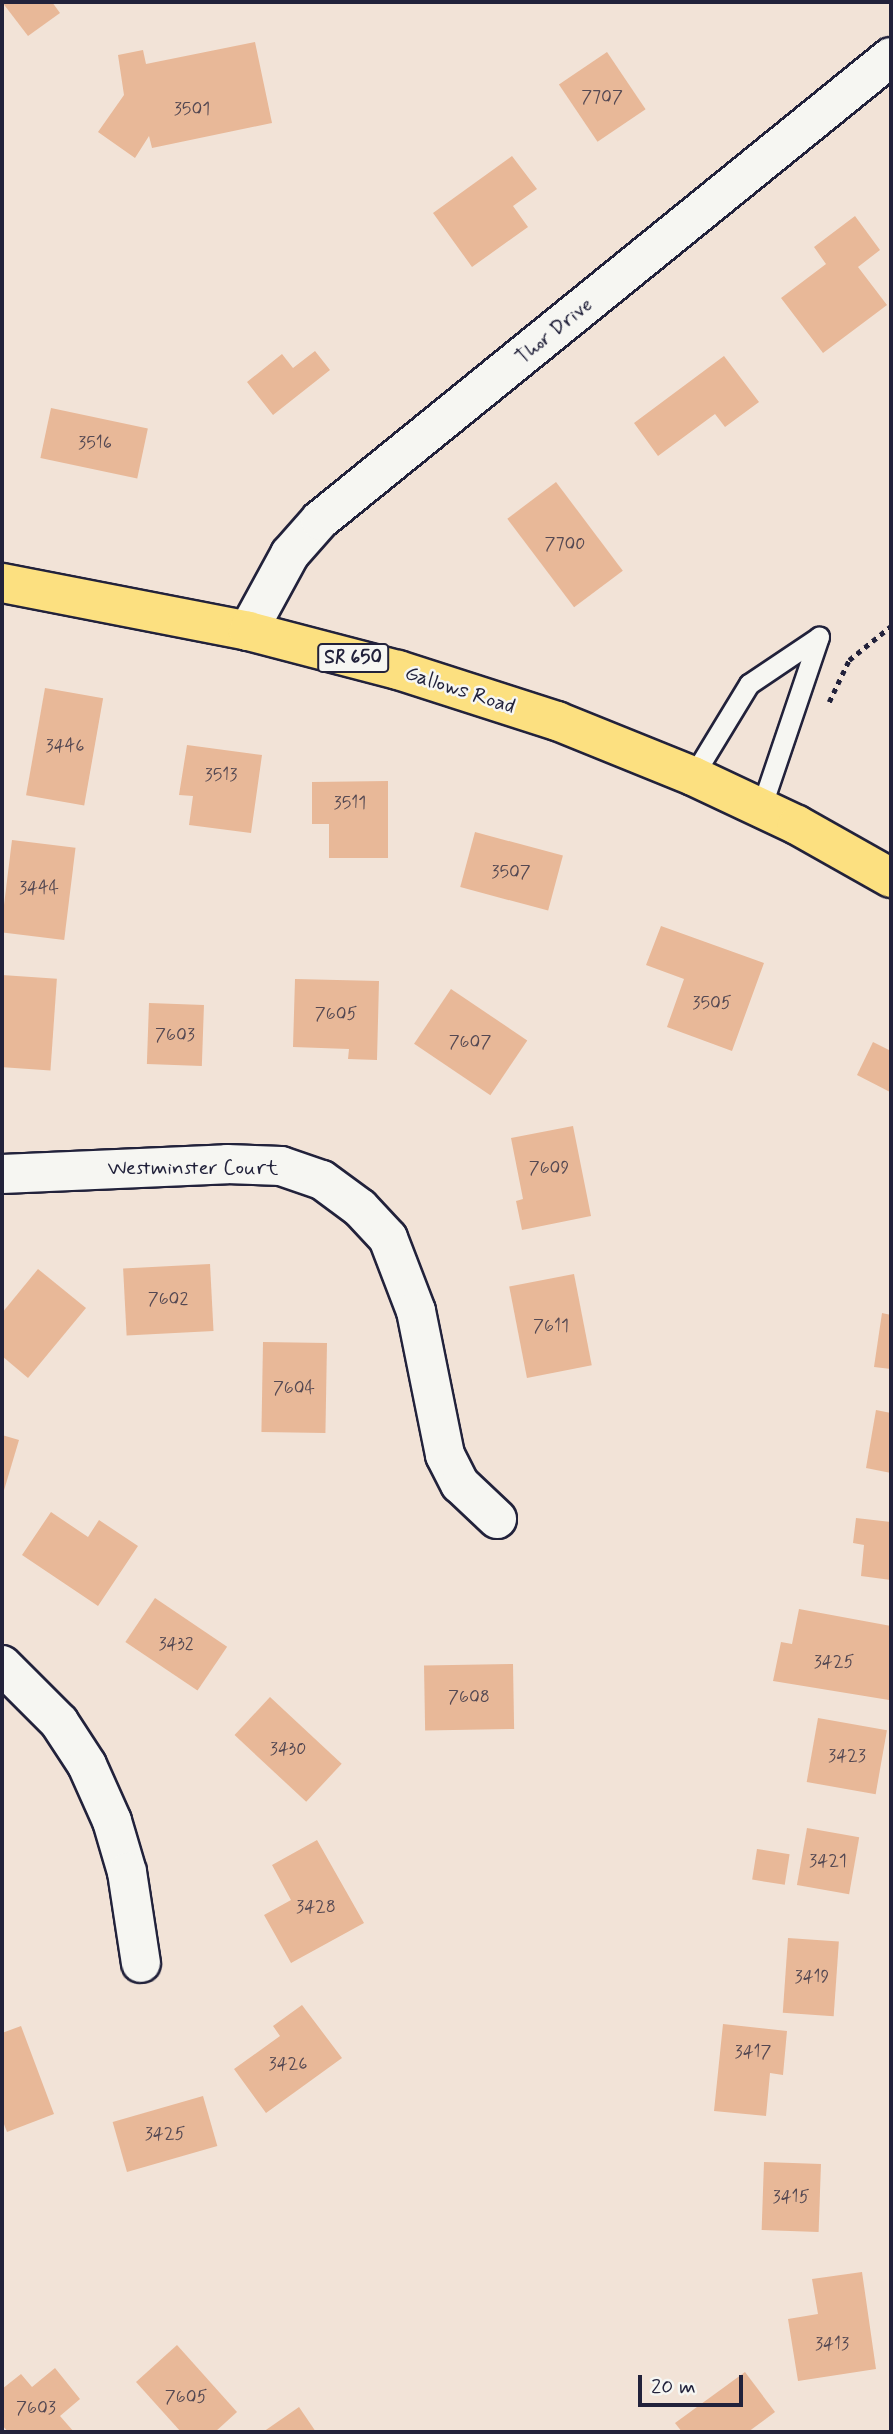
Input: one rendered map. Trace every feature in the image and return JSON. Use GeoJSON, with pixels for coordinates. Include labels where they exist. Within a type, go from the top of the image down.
{"type":"FeatureCollection","features":[{"type":"Feature","properties":{"kind":"main road","name":"Gallows Road"},"geometry":{"type":"LineString","coordinates":[[2,583],[248,631],[398,670],[557,721],[693,776],[761,808],[891,878]]}},
{"type":"Feature","properties":{"kind":"street","name":"Thor Drive"},"geometry":{"type":"LineString","coordinates":[[248,631],[290,554],[320,520],[891,57]]}},
{"type":"Feature","properties":{"kind":"street","name":"Westminster Court"},"geometry":{"type":"LineString","coordinates":[[2,1174],[227,1164],[281,1166],[322,1181],[360,1208],[388,1238],[413,1301],[445,1455],[460,1484],[497,1519]]}},
{"type":"Feature","properties":{"kind":"street"},"geometry":{"type":"LineString","coordinates":[[2,1665],[59,1722],[87,1765],[112,1821],[127,1872],[141,1963]]}},
{"type":"Feature","properties":{"kind":"lane"},"geometry":{"type":"LineString","coordinates":[[693,776],[749,684],[819,637],[761,808]]}},
{"type":"Feature","properties":{"kind":"path"},"geometry":{"type":"LineString","coordinates":[[826,708],[849,660],[891,626]]}},
{"type":"Feature","properties":{"kind":"building"},"geometry":{"type":"Polygon","coordinates":[[[2,2],[52,2],[60,13],[28,36],[2,2]]]}},
{"type":"Feature","properties":{"kind":"building"},"geometry":{"type":"Polygon","coordinates":[[[255,42],[272,123],[152,148],[149,136],[135,158],[98,132],[124,95],[118,55],[143,50],[146,64],[255,42]]]}},
{"type":"Feature","properties":{"kind":"building"},"geometry":{"type":"Polygon","coordinates":[[[607,52],[646,109],[598,142],[559,84],[607,52]]]}},
{"type":"Feature","properties":{"kind":"building"},"geometry":{"type":"Polygon","coordinates":[[[512,156],[537,189],[513,206],[528,227],[472,267],[433,213],[512,156]]]}},
{"type":"Feature","properties":{"kind":"building"},"geometry":{"type":"Polygon","coordinates":[[[855,216],[880,250],[858,267],[887,305],[823,353],[781,298],[826,264],[814,247],[855,216]]]}},
{"type":"Feature","properties":{"kind":"building"},"geometry":{"type":"Polygon","coordinates":[[[315,351],[330,370],[273,415],[247,382],[282,354],[293,368],[315,351]]]}},
{"type":"Feature","properties":{"kind":"building"},"geometry":{"type":"Polygon","coordinates":[[[724,356],[759,402],[725,427],[715,414],[658,456],[634,423],[724,356]]]}},
{"type":"Feature","properties":{"kind":"building"},"geometry":{"type":"Polygon","coordinates":[[[51,408],[148,429],[137,478],[40,458],[51,408]]]}},
{"type":"Feature","properties":{"kind":"building"},"geometry":{"type":"Polygon","coordinates":[[[556,482],[623,571],[574,607],[507,519],[556,482]]]}},
{"type":"Feature","properties":{"kind":"building"},"geometry":{"type":"Polygon","coordinates":[[[45,688],[103,698],[84,806],[26,795],[45,688]]]}},
{"type":"Feature","properties":{"kind":"building"},"geometry":{"type":"Polygon","coordinates":[[[187,745],[262,755],[251,833],[189,825],[193,796],[179,795],[187,745]]]}},
{"type":"Feature","properties":{"kind":"building"},"geometry":{"type":"Polygon","coordinates":[[[388,781],[388,858],[329,858],[329,824],[312,824],[312,782],[388,781]]]}},
{"type":"Feature","properties":{"kind":"building"},"geometry":{"type":"Polygon","coordinates":[[[475,832],[563,856],[548,911],[460,887],[475,832]]]}},
{"type":"Feature","properties":{"kind":"building"},"geometry":{"type":"Polygon","coordinates":[[[12,840],[76,848],[64,940],[2,932],[12,840]]]}},
{"type":"Feature","properties":{"kind":"building"},"geometry":{"type":"Polygon","coordinates":[[[661,926],[764,963],[732,1051],[667,1027],[684,979],[646,965],[661,926]]]}},
{"type":"Feature","properties":{"kind":"building"},"geometry":{"type":"Polygon","coordinates":[[[2,975],[57,979],[50,1071],[2,1067],[2,975]]]}},
{"type":"Feature","properties":{"kind":"building"},"geometry":{"type":"Polygon","coordinates":[[[295,979],[379,981],[377,1060],[348,1059],[349,1049],[293,1047],[295,979]]]}},
{"type":"Feature","properties":{"kind":"building"},"geometry":{"type":"Polygon","coordinates":[[[451,989],[527,1040],[490,1095],[414,1044],[451,989]]]}},
{"type":"Feature","properties":{"kind":"building"},"geometry":{"type":"Polygon","coordinates":[[[149,1003],[204,1005],[202,1066],[147,1064],[149,1003]]]}},
{"type":"Feature","properties":{"kind":"building"},"geometry":{"type":"Polygon","coordinates":[[[873,1042],[891,1051],[890,1092],[857,1075],[873,1042]]]}},
{"type":"Feature","properties":{"kind":"building"},"geometry":{"type":"Polygon","coordinates":[[[573,1126],[591,1216],[522,1230],[516,1201],[523,1199],[511,1138],[573,1126]]]}},
{"type":"Feature","properties":{"kind":"building"},"geometry":{"type":"Polygon","coordinates":[[[210,1264],[214,1331],[127,1335],[123,1269],[210,1264]]]}},
{"type":"Feature","properties":{"kind":"building"},"geometry":{"type":"Polygon","coordinates":[[[38,1269],[86,1308],[28,1378],[2,1356],[2,1313],[38,1269]]]}},
{"type":"Feature","properties":{"kind":"building"},"geometry":{"type":"Polygon","coordinates":[[[574,1274],[592,1365],[527,1378],[509,1287],[574,1274]]]}},
{"type":"Feature","properties":{"kind":"building"},"geometry":{"type":"Polygon","coordinates":[[[882,1313],[891,1315],[891,1369],[874,1367],[882,1313]]]}},
{"type":"Feature","properties":{"kind":"building"},"geometry":{"type":"Polygon","coordinates":[[[263,1342],[327,1343],[325,1433],[261,1432],[263,1342]]]}},
{"type":"Feature","properties":{"kind":"building"},"geometry":{"type":"Polygon","coordinates":[[[876,1410],[891,1413],[891,1473],[866,1468],[876,1410]]]}},
{"type":"Feature","properties":{"kind":"building"},"geometry":{"type":"Polygon","coordinates":[[[2,1435],[19,1440],[2,1497],[2,1435]]]}},
{"type":"Feature","properties":{"kind":"building"},"geometry":{"type":"Polygon","coordinates":[[[51,1512],[88,1537],[99,1520],[138,1546],[98,1606],[22,1555],[51,1512]]]}},
{"type":"Feature","properties":{"kind":"building"},"geometry":{"type":"Polygon","coordinates":[[[856,1518],[891,1522],[891,1580],[861,1576],[864,1545],[853,1543],[856,1518]]]}},
{"type":"Feature","properties":{"kind":"building"},"geometry":{"type":"Polygon","coordinates":[[[155,1598],[227,1647],[197,1691],[125,1642],[155,1598]]]}},
{"type":"Feature","properties":{"kind":"building"},"geometry":{"type":"Polygon","coordinates":[[[799,1609],[891,1626],[889,1700],[773,1681],[781,1642],[792,1644],[799,1609]]]}},
{"type":"Feature","properties":{"kind":"building"},"geometry":{"type":"Polygon","coordinates":[[[513,1664],[514,1729],[425,1731],[424,1666],[513,1664]]]}},
{"type":"Feature","properties":{"kind":"building"},"geometry":{"type":"Polygon","coordinates":[[[270,1697],[342,1764],[306,1802],[235,1735],[270,1697]]]}},
{"type":"Feature","properties":{"kind":"building"},"geometry":{"type":"Polygon","coordinates":[[[818,1718],[887,1730],[876,1794],[807,1782],[818,1718]]]}},
{"type":"Feature","properties":{"kind":"building"},"geometry":{"type":"Polygon","coordinates":[[[807,1828],[859,1837],[849,1894],[797,1885],[807,1828]]]}},
{"type":"Feature","properties":{"kind":"building"},"geometry":{"type":"Polygon","coordinates":[[[317,1840],[364,1923],[291,1963],[264,1915],[291,1900],[272,1865],[317,1840]]]}},
{"type":"Feature","properties":{"kind":"building"},"geometry":{"type":"Polygon","coordinates":[[[757,1849],[790,1854],[785,1885],[752,1880],[757,1849]]]}},
{"type":"Feature","properties":{"kind":"building"},"geometry":{"type":"Polygon","coordinates":[[[788,1938],[839,1942],[834,2016],[783,2013],[788,1938]]]}},
{"type":"Feature","properties":{"kind":"building"},"geometry":{"type":"Polygon","coordinates":[[[302,2005],[342,2058],[266,2113],[234,2069],[280,2036],[273,2026],[302,2005]]]}},
{"type":"Feature","properties":{"kind":"building"},"geometry":{"type":"Polygon","coordinates":[[[723,2024],[787,2031],[783,2075],[770,2073],[766,2116],[714,2111],[723,2024]]]}},
{"type":"Feature","properties":{"kind":"building"},"geometry":{"type":"Polygon","coordinates":[[[21,2026],[54,2114],[7,2132],[2,2119],[2,2033],[21,2026]]]}},
{"type":"Feature","properties":{"kind":"building"},"geometry":{"type":"Polygon","coordinates":[[[203,2096],[217,2146],[127,2172],[113,2122],[203,2096]]]}},
{"type":"Feature","properties":{"kind":"building"},"geometry":{"type":"Polygon","coordinates":[[[764,2162],[821,2164],[819,2232],[762,2230],[764,2162]]]}},
{"type":"Feature","properties":{"kind":"building"},"geometry":{"type":"Polygon","coordinates":[[[862,2272],[876,2369],[798,2381],[788,2319],[818,2314],[812,2279],[862,2272]]]}},
{"type":"Feature","properties":{"kind":"building"},"geometry":{"type":"Polygon","coordinates":[[[177,2345],[237,2412],[215,2432],[181,2432],[136,2382],[177,2345]]]}},
{"type":"Feature","properties":{"kind":"building"},"geometry":{"type":"Polygon","coordinates":[[[55,2368],[80,2399],[60,2416],[74,2432],[8,2432],[2,2425],[2,2389],[21,2374],[32,2387],[55,2368]]]}},
{"type":"Feature","properties":{"kind":"building"},"geometry":{"type":"Polygon","coordinates":[[[745,2372],[775,2412],[748,2432],[682,2432],[675,2423],[745,2372]]]}},
{"type":"Feature","properties":{"kind":"building"},"geometry":{"type":"Polygon","coordinates":[[[299,2407],[316,2432],[263,2432],[299,2407]]]}}]}
